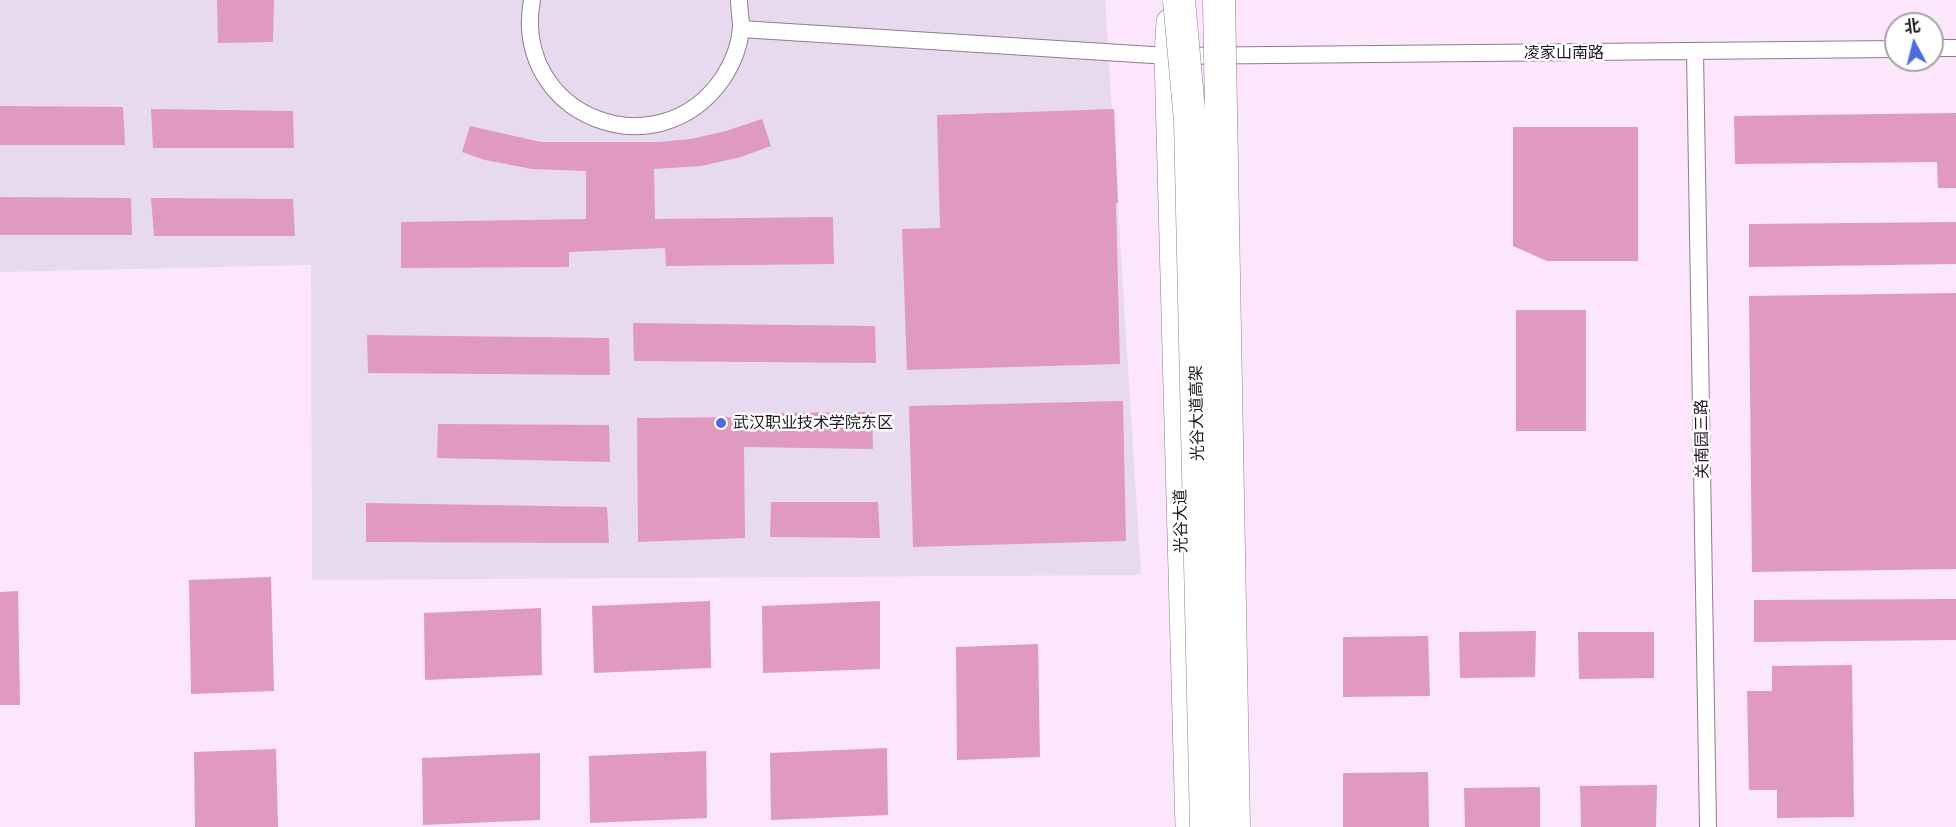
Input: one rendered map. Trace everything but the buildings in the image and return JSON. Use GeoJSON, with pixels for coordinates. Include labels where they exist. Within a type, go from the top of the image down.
{"type":"FeatureCollection","features":[{"type":"Feature","properties":{"kind":"highway","name":"光谷大道高架"},"geometry":{"type":"LineString","coordinates":[[1179,0],[1190,121],[1206,827]]}},
{"type":"Feature","properties":{"kind":"highway","name":"光谷大道高架"},"geometry":{"type":"LineString","coordinates":[[1220,0],[1234,827]]}},
{"type":"Feature","properties":{"kind":"main road","name":"光谷大道"},"geometry":{"type":"LineString","coordinates":[[1171,0],[1168,56],[1189,827]]}},
{"type":"Feature","properties":{"kind":"main road"},"geometry":{"type":"LineString","coordinates":[[1232,0],[1250,827]]}},
{"type":"Feature","properties":{"kind":"street"},"geometry":{"type":"LineString","coordinates":[[532,0],[528,19],[533,52],[550,85],[577,110],[610,124],[647,126],[682,116],[711,94],[732,64],[741,29],[738,0]]}},
{"type":"Feature","properties":{"kind":"street","name":"凌家山南路"},"geometry":{"type":"LineString","coordinates":[[741,29],[1168,56],[1884,49]]}},
{"type":"Feature","properties":{"kind":"street","name":"关南园三路"},"geometry":{"type":"LineString","coordinates":[[1695,52],[1708,827]]}},
{"type":"Feature","properties":{"kind":"shaded area","name":"武汉职业技术学院东区"},"geometry":{"type":"Polygon","coordinates":[[[0,0],[1105,0],[1141,575],[312,580],[311,265],[0,272],[0,0]]]}},
{"type":"Feature","properties":{"kind":"place","name":"武汉职业技术学院东区"},"geometry":{"type":"Point","coordinates":[721,423]}}]}
